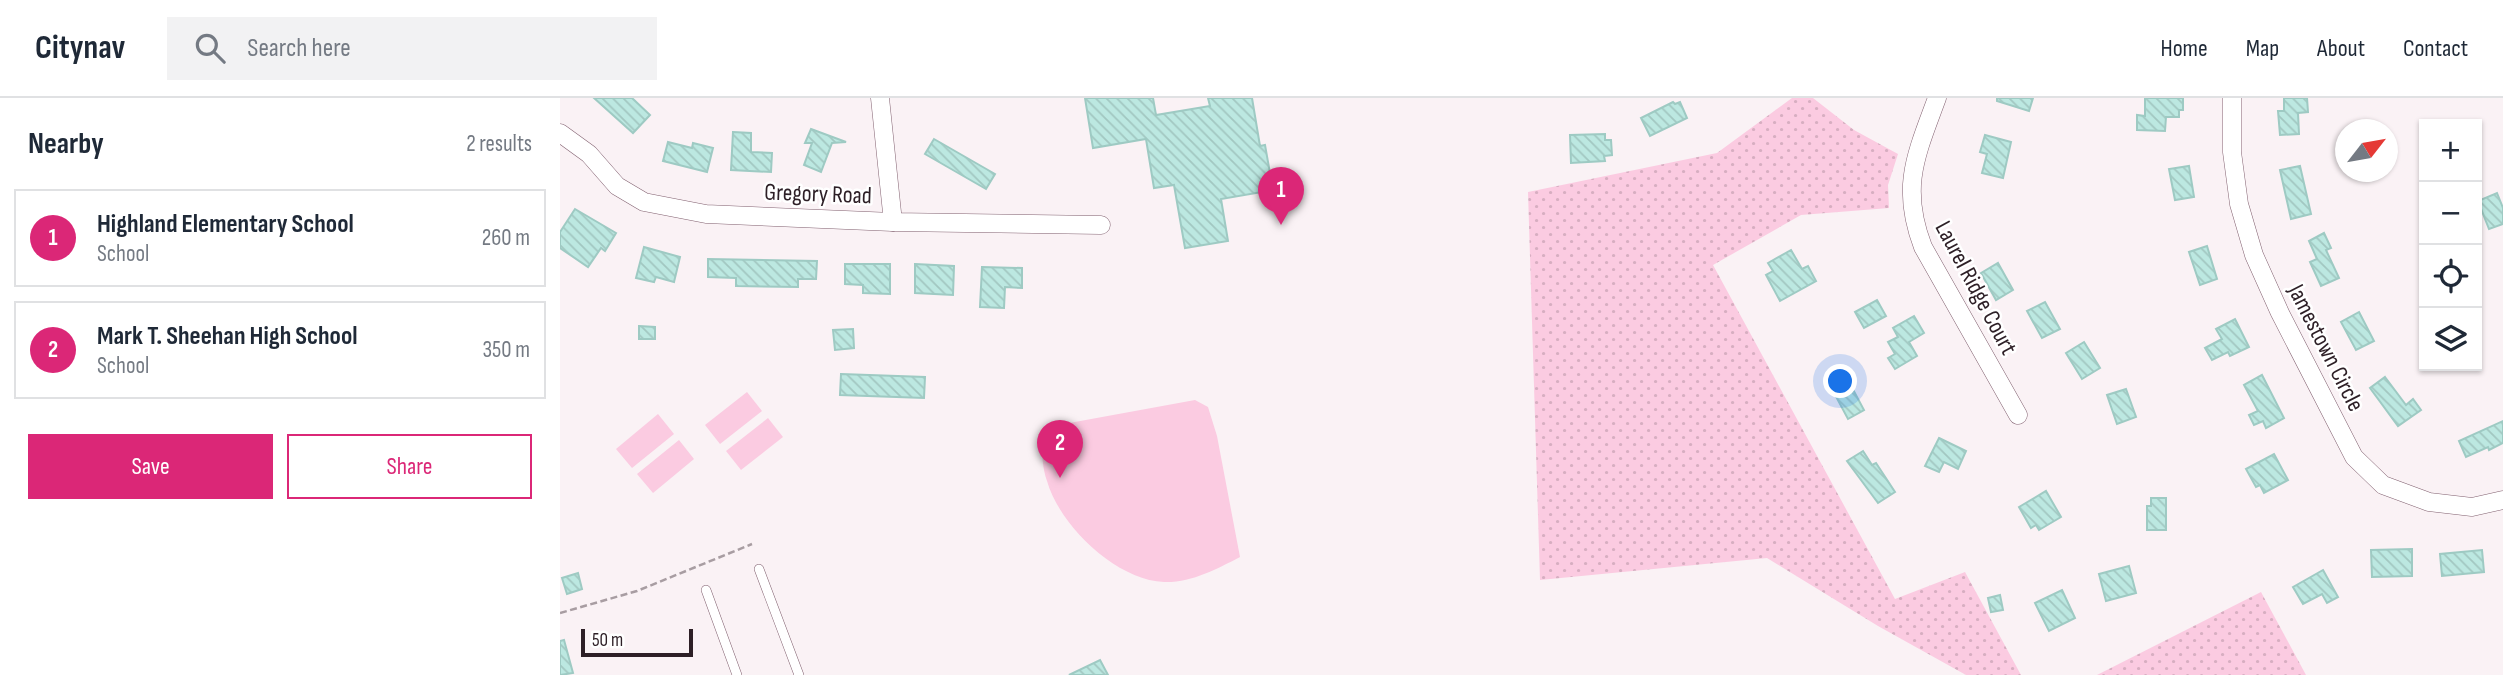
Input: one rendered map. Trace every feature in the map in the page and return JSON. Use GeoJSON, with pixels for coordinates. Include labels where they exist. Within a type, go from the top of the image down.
{"type":"FeatureCollection","features":[{"type":"Feature","properties":{"kind":"street"},"geometry":{"type":"LineString","coordinates":[[880,98],[892,222]]}},
{"type":"Feature","properties":{"kind":"street","name":"Laurel Ridge Court"},"geometry":{"type":"LineString","coordinates":[[1937,98],[1914,160],[1910,190],[1914,223],[1923,247],[2018,415]]}},
{"type":"Feature","properties":{"kind":"street","name":"Jamestown Circle"},"geometry":{"type":"LineString","coordinates":[[2232,98],[2232,152],[2239,204],[2254,255],[2280,313],[2354,457],[2383,485],[2428,502],[2472,507],[2503,500]]}},
{"type":"Feature","properties":{"kind":"street","name":"Gregory Road"},"geometry":{"type":"LineString","coordinates":[[560,133],[589,154],[617,186],[644,202],[706,215],[892,222],[1101,225]]}},
{"type":"Feature","properties":{"kind":"lane"},"geometry":{"type":"LineString","coordinates":[[759,569],[799,675]]}},
{"type":"Feature","properties":{"kind":"lane"},"geometry":{"type":"LineString","coordinates":[[706,590],[737,675]]}},
{"type":"Feature","properties":{"kind":"path"},"geometry":{"type":"LineString","coordinates":[[560,613],[637,591],[752,544]]}},
{"type":"Feature","properties":{"kind":"shaded area"},"geometry":{"type":"Polygon","coordinates":[[[1792,98],[1813,98],[1854,130],[1898,154],[1888,185],[1889,208],[1801,215],[1713,265],[1895,599],[1965,572],[2021,675],[1966,675],[1878,626],[1767,558],[1540,580],[1528,192],[1717,153],[1792,98]]]}},
{"type":"Feature","properties":{"kind":"shaded area"},"geometry":{"type":"Polygon","coordinates":[[[747,392],[762,411],[720,444],[705,425],[747,392]]]}},
{"type":"Feature","properties":{"kind":"shaded area"},"geometry":{"type":"Polygon","coordinates":[[[1195,400],[1208,407],[1217,436],[1240,557],[1184,580],[1164,582],[1146,579],[1127,572],[1092,548],[1064,515],[1045,475],[1042,428],[1195,400]]]}},
{"type":"Feature","properties":{"kind":"shaded area"},"geometry":{"type":"Polygon","coordinates":[[[658,414],[674,434],[632,468],[616,449],[658,414]]]}},
{"type":"Feature","properties":{"kind":"shaded area"},"geometry":{"type":"Polygon","coordinates":[[[768,418],[783,437],[741,470],[726,451],[768,418]]]}},
{"type":"Feature","properties":{"kind":"shaded area"},"geometry":{"type":"Polygon","coordinates":[[[679,440],[694,459],[653,493],[637,474],[679,440]]]}},
{"type":"Feature","properties":{"kind":"shaded area"},"geometry":{"type":"Polygon","coordinates":[[[2261,592],[2306,675],[2097,675],[2261,592]]]}},
{"type":"Feature","properties":{"kind":"building"},"geometry":{"type":"Polygon","coordinates":[[[594,98],[632,98],[650,115],[633,133],[594,98]]]}},
{"type":"Feature","properties":{"kind":"building"},"geometry":{"type":"Polygon","coordinates":[[[1085,98],[1153,98],[1156,115],[1210,106],[1208,98],[1252,98],[1260,146],[1265,145],[1273,190],[1221,199],[1228,241],[1185,248],[1174,185],[1154,188],[1146,139],[1093,148],[1085,98]]]}},
{"type":"Feature","properties":{"kind":"building"},"geometry":{"type":"Polygon","coordinates":[[[1997,98],[2033,98],[2029,111],[1997,101],[1997,98]]]}},
{"type":"Feature","properties":{"kind":"building"},"geometry":{"type":"Polygon","coordinates":[[[2145,98],[2183,98],[2183,110],[2179,110],[2179,117],[2166,117],[2165,131],[2137,130],[2137,115],[2145,116],[2145,98]]]}},
{"type":"Feature","properties":{"kind":"building"},"geometry":{"type":"Polygon","coordinates":[[[2284,98],[2307,98],[2308,112],[2298,113],[2299,134],[2280,135],[2278,111],[2284,111],[2284,98]]]}},
{"type":"Feature","properties":{"kind":"building"},"geometry":{"type":"Polygon","coordinates":[[[1673,102],[1680,102],[1687,118],[1650,136],[1641,118],[1673,102]]]}},
{"type":"Feature","properties":{"kind":"building"},"geometry":{"type":"Polygon","coordinates":[[[811,129],[846,142],[832,143],[821,172],[804,165],[812,143],[805,143],[811,129]]]}},
{"type":"Feature","properties":{"kind":"building"},"geometry":{"type":"Polygon","coordinates":[[[733,132],[751,133],[751,152],[772,153],[771,172],[731,170],[733,132]]]}},
{"type":"Feature","properties":{"kind":"building"},"geometry":{"type":"Polygon","coordinates":[[[1605,134],[1605,140],[1611,140],[1612,155],[1604,156],[1605,161],[1571,163],[1570,135],[1605,134]]]}},
{"type":"Feature","properties":{"kind":"building"},"geometry":{"type":"Polygon","coordinates":[[[1985,135],[2011,142],[2003,178],[1982,173],[1987,154],[1980,152],[1985,135]]]}},
{"type":"Feature","properties":{"kind":"building"},"geometry":{"type":"Polygon","coordinates":[[[934,139],[995,174],[986,189],[925,154],[934,139]]]}},
{"type":"Feature","properties":{"kind":"building"},"geometry":{"type":"Polygon","coordinates":[[[668,142],[692,148],[693,143],[713,148],[707,172],[663,161],[668,142]]]}},
{"type":"Feature","properties":{"kind":"building"},"geometry":{"type":"Polygon","coordinates":[[[2189,166],[2194,197],[2175,200],[2169,169],[2189,166]]]}},
{"type":"Feature","properties":{"kind":"building"},"geometry":{"type":"Polygon","coordinates":[[[2300,166],[2311,214],[2291,219],[2280,170],[2300,166]]]}},
{"type":"Feature","properties":{"kind":"building"},"geometry":{"type":"Polygon","coordinates":[[[2497,193],[2503,208],[2503,224],[2489,229],[2482,211],[2482,199],[2497,193]]]}},
{"type":"Feature","properties":{"kind":"building"},"geometry":{"type":"Polygon","coordinates":[[[575,209],[616,233],[605,251],[601,248],[588,267],[560,248],[560,232],[575,209]]]}},
{"type":"Feature","properties":{"kind":"building"},"geometry":{"type":"Polygon","coordinates":[[[2324,233],[2331,248],[2326,250],[2339,278],[2321,286],[2310,262],[2317,259],[2309,241],[2324,233]]]}},
{"type":"Feature","properties":{"kind":"building"},"geometry":{"type":"Polygon","coordinates":[[[2207,246],[2217,279],[2200,285],[2189,252],[2207,246]]]}},
{"type":"Feature","properties":{"kind":"building"},"geometry":{"type":"Polygon","coordinates":[[[644,247],[680,257],[674,282],[656,277],[654,282],[636,278],[644,247]]]}},
{"type":"Feature","properties":{"kind":"building"},"geometry":{"type":"Polygon","coordinates":[[[1791,250],[1802,269],[1808,266],[1816,281],[1780,301],[1766,275],[1773,271],[1768,263],[1791,250]]]}},
{"type":"Feature","properties":{"kind":"building"},"geometry":{"type":"Polygon","coordinates":[[[708,259],[817,261],[816,279],[798,279],[798,287],[736,286],[736,278],[708,277],[708,259]]]}},
{"type":"Feature","properties":{"kind":"building"},"geometry":{"type":"Polygon","coordinates":[[[1998,263],[2013,290],[1996,300],[1981,273],[1998,263]]]}},
{"type":"Feature","properties":{"kind":"building"},"geometry":{"type":"Polygon","coordinates":[[[845,264],[890,264],[890,294],[863,293],[863,285],[845,284],[845,264]]]}},
{"type":"Feature","properties":{"kind":"building"},"geometry":{"type":"Polygon","coordinates":[[[915,264],[954,266],[953,295],[915,293],[915,264]]]}},
{"type":"Feature","properties":{"kind":"building"},"geometry":{"type":"Polygon","coordinates":[[[982,267],[1022,268],[1022,288],[1005,287],[1004,308],[980,307],[982,267]]]}},
{"type":"Feature","properties":{"kind":"building"},"geometry":{"type":"Polygon","coordinates":[[[1877,300],[1886,316],[1864,328],[1855,312],[1877,300]]]}},
{"type":"Feature","properties":{"kind":"building"},"geometry":{"type":"Polygon","coordinates":[[[2045,302],[2060,329],[2042,338],[2027,311],[2045,302]]]}},
{"type":"Feature","properties":{"kind":"building"},"geometry":{"type":"Polygon","coordinates":[[[2359,312],[2374,341],[2356,350],[2341,322],[2359,312]]]}},
{"type":"Feature","properties":{"kind":"building"},"geometry":{"type":"Polygon","coordinates":[[[1914,316],[1924,333],[1909,342],[1917,356],[1895,369],[1888,358],[1895,354],[1888,342],[1898,337],[1893,328],[1914,316]]]}},
{"type":"Feature","properties":{"kind":"building"},"geometry":{"type":"Polygon","coordinates":[[[2235,319],[2249,347],[2230,356],[2228,352],[2212,360],[2205,348],[2222,339],[2216,329],[2235,319]]]}},
{"type":"Feature","properties":{"kind":"building"},"geometry":{"type":"Polygon","coordinates":[[[639,326],[655,327],[655,339],[639,339],[639,326]]]}},
{"type":"Feature","properties":{"kind":"building"},"geometry":{"type":"Polygon","coordinates":[[[853,329],[854,348],[835,350],[833,330],[853,329]]]}},
{"type":"Feature","properties":{"kind":"building"},"geometry":{"type":"Polygon","coordinates":[[[2084,342],[2100,368],[2082,379],[2066,353],[2084,342]]]}},
{"type":"Feature","properties":{"kind":"building"},"geometry":{"type":"Polygon","coordinates":[[[841,374],[925,377],[924,398],[840,395],[841,374]]]}},
{"type":"Feature","properties":{"kind":"building"},"geometry":{"type":"Polygon","coordinates":[[[2262,375],[2284,418],[2266,428],[2263,421],[2254,425],[2249,415],[2258,411],[2244,385],[2262,375]]]}},
{"type":"Feature","properties":{"kind":"building"},"geometry":{"type":"Polygon","coordinates":[[[2385,377],[2406,405],[2413,399],[2421,410],[2398,426],[2370,388],[2385,377]]]}},
{"type":"Feature","properties":{"kind":"building"},"geometry":{"type":"Polygon","coordinates":[[[1849,382],[1864,410],[1848,419],[1833,391],[1849,382]]]}},
{"type":"Feature","properties":{"kind":"building"},"geometry":{"type":"Polygon","coordinates":[[[2126,389],[2136,417],[2117,424],[2107,395],[2126,389]]]}},
{"type":"Feature","properties":{"kind":"building"},"geometry":{"type":"Polygon","coordinates":[[[2503,421],[2503,443],[2466,457],[2459,441],[2503,421]]]}},
{"type":"Feature","properties":{"kind":"building"},"geometry":{"type":"Polygon","coordinates":[[[1939,438],[1966,451],[1958,469],[1944,462],[1939,472],[1925,466],[1939,438]]]}},
{"type":"Feature","properties":{"kind":"building"},"geometry":{"type":"Polygon","coordinates":[[[1863,451],[1872,465],[1876,463],[1895,492],[1878,503],[1847,461],[1863,451]]]}},
{"type":"Feature","properties":{"kind":"building"},"geometry":{"type":"Polygon","coordinates":[[[2274,454],[2288,480],[2264,493],[2260,485],[2256,487],[2246,469],[2274,454]]]}},
{"type":"Feature","properties":{"kind":"building"},"geometry":{"type":"Polygon","coordinates":[[[2046,491],[2061,517],[2039,530],[2036,525],[2031,528],[2019,507],[2046,491]]]}},
{"type":"Feature","properties":{"kind":"building"},"geometry":{"type":"Polygon","coordinates":[[[2151,498],[2166,498],[2166,530],[2147,530],[2147,506],[2151,506],[2151,498]]]}},
{"type":"Feature","properties":{"kind":"building"},"geometry":{"type":"Polygon","coordinates":[[[2412,549],[2412,576],[2372,577],[2371,550],[2412,549]]]}},
{"type":"Feature","properties":{"kind":"building"},"geometry":{"type":"Polygon","coordinates":[[[2482,550],[2484,572],[2442,576],[2440,554],[2482,550]]]}},
{"type":"Feature","properties":{"kind":"building"},"geometry":{"type":"Polygon","coordinates":[[[2129,566],[2136,593],[2106,601],[2099,574],[2129,566]]]}},
{"type":"Feature","properties":{"kind":"building"},"geometry":{"type":"Polygon","coordinates":[[[2323,570],[2338,597],[2327,603],[2322,594],[2303,604],[2293,587],[2323,570]]]}},
{"type":"Feature","properties":{"kind":"building"},"geometry":{"type":"Polygon","coordinates":[[[578,573],[582,589],[567,594],[562,578],[578,573]]]}},
{"type":"Feature","properties":{"kind":"building"},"geometry":{"type":"Polygon","coordinates":[[[2062,590],[2075,618],[2049,631],[2035,603],[2062,590]]]}},
{"type":"Feature","properties":{"kind":"building"},"geometry":{"type":"Polygon","coordinates":[[[2000,595],[2003,610],[1991,612],[1988,598],[2000,595]]]}},
{"type":"Feature","properties":{"kind":"building"},"geometry":{"type":"Polygon","coordinates":[[[564,640],[573,673],[560,675],[560,641],[564,640]]]}},
{"type":"Feature","properties":{"kind":"building"},"geometry":{"type":"Polygon","coordinates":[[[1100,660],[1108,675],[1069,675],[1100,660]]]}},
{"type":"Feature","properties":{"kind":"place","name":"Highland Elementary School"},"geometry":{"type":"Point","coordinates":[1281,225]}},
{"type":"Feature","properties":{"kind":"place","name":"Mark T. Sheehan High School"},"geometry":{"type":"Point","coordinates":[1060,478]}}]}
